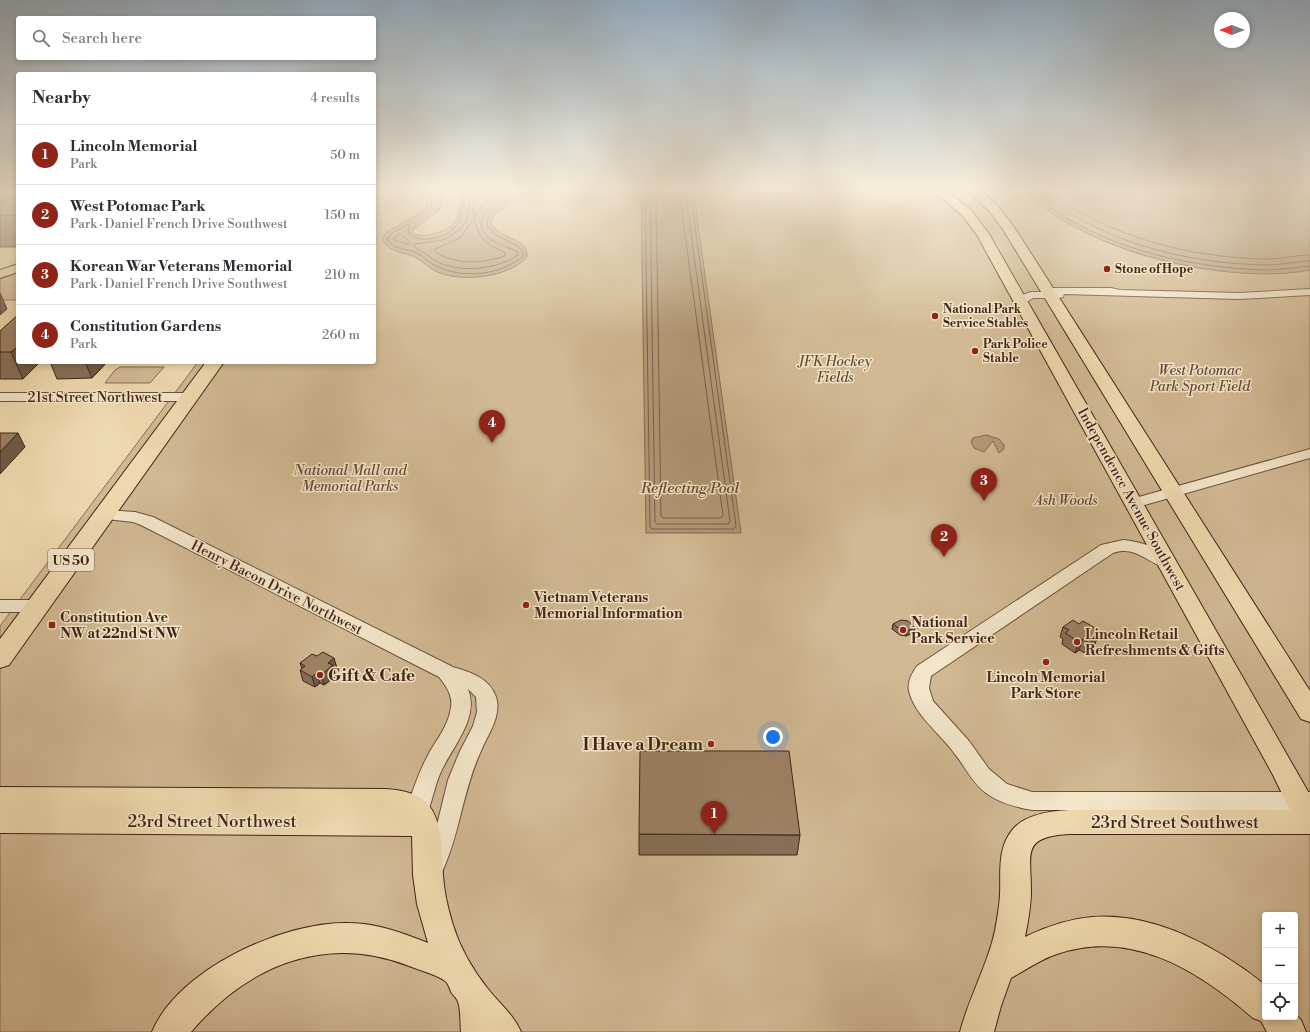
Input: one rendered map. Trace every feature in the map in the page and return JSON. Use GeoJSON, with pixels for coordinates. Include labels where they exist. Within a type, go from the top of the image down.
{"type":"FeatureCollection","features":[{"type":"Feature","properties":{"kind":"highway","name":"US 50"},"geometry":{"type":"LineString","coordinates":[[0,658],[214,364]]}},
{"type":"Feature","properties":{"kind":"main road","name":"Independence Avenue Southwest"},"geometry":{"type":"LineString","coordinates":[[984,237],[1308,814]]}},
{"type":"Feature","properties":{"kind":"main road"},"geometry":{"type":"LineString","coordinates":[[1015,237],[1310,712]]}},
{"type":"Feature","properties":{"kind":"main road"},"geometry":{"type":"LineString","coordinates":[[0,267],[16,262]]}},
{"type":"Feature","properties":{"kind":"main road"},"geometry":{"type":"LineString","coordinates":[[0,274],[16,269]]}},
{"type":"Feature","properties":{"kind":"main road","name":"23rd Street Northwest"},"geometry":{"type":"LineString","coordinates":[[0,799],[389,800],[405,804],[421,817]]}},
{"type":"Feature","properties":{"kind":"main road"},"geometry":{"type":"LineString","coordinates":[[977,1032],[1000,967],[1011,930],[1016,893],[1015,854],[1018,844],[1037,813]]}},
{"type":"Feature","properties":{"kind":"main road","name":"23rd Street Southwest"},"geometry":{"type":"LineString","coordinates":[[1037,813],[1069,822],[1308,814]]}},
{"type":"Feature","properties":{"kind":"main road"},"geometry":{"type":"LineString","coordinates":[[421,817],[427,839],[429,881],[437,926],[456,970],[474,997],[504,1032]]}},
{"type":"Feature","properties":{"kind":"main road","name":"23rd Street Northwest"},"geometry":{"type":"LineString","coordinates":[[0,821],[421,817]]}},
{"type":"Feature","properties":{"kind":"main road"},"geometry":{"type":"LineString","coordinates":[[1000,967],[1044,944],[1064,936],[1090,932],[1132,934],[1162,942],[1207,963],[1236,982],[1262,1004]]}},
{"type":"Feature","properties":{"kind":"main road"},"geometry":{"type":"LineString","coordinates":[[169,1032],[202,997],[241,968],[284,948],[319,939],[354,938],[372,940],[392,945],[456,970]]}},
{"type":"Feature","properties":{"kind":"main road"},"geometry":{"type":"LineString","coordinates":[[474,997],[478,1032]]}},
{"type":"Feature","properties":{"kind":"main road"},"geometry":{"type":"LineString","coordinates":[[1279,1020],[1289,1032]]}},
{"type":"Feature","properties":{"kind":"street"},"geometry":{"type":"LineString","coordinates":[[1022,302],[1024,298],[1031,295],[1050,293],[1239,296],[1310,292]]}},
{"type":"Feature","properties":{"kind":"street","name":"21st Street Northwest"},"geometry":{"type":"LineString","coordinates":[[0,397],[189,397]]}},
{"type":"Feature","properties":{"kind":"street"},"geometry":{"type":"LineString","coordinates":[[1134,503],[1310,453]]}},
{"type":"Feature","properties":{"kind":"street","name":"Henry Bacon Drive Northwest"},"geometry":{"type":"LineString","coordinates":[[104,515],[135,517],[148,521],[446,672],[465,678],[481,688],[487,702],[487,712],[483,727],[468,755],[459,780],[449,821],[429,881]]}},
{"type":"Feature","properties":{"kind":"street"},"geometry":{"type":"LineString","coordinates":[[1037,813],[1005,794],[985,779],[963,748],[931,711],[921,696],[919,690],[919,679],[921,674],[927,668],[1111,547],[1120,544],[1132,544],[1148,551],[1168,563]]}},
{"type":"Feature","properties":{"kind":"street"},"geometry":{"type":"LineString","coordinates":[[0,606],[38,606]]}},
{"type":"Feature","properties":{"kind":"street"},"geometry":{"type":"LineString","coordinates":[[421,817],[432,768],[456,725],[461,712],[462,698],[458,688],[446,672]]}},
{"type":"Feature","properties":{"kind":"green space"},"geometry":{"type":"Polygon","coordinates":[[[376,237],[1096,237],[1119,247],[1158,259],[1198,268],[1238,272],[1276,273],[1310,270],[1310,1032],[0,1032],[0,626],[196,364],[376,364],[376,237]]]}},
{"type":"Feature","properties":{"kind":"green space"},"geometry":{"type":"Polygon","coordinates":[[[16,274],[16,300],[0,300],[0,279],[16,274]]]}},
{"type":"Feature","properties":{"kind":"green space"},"geometry":{"type":"Polygon","coordinates":[[[120,367],[164,367],[150,383],[105,383],[115,370],[120,367]]]}},
{"type":"Feature","properties":{"kind":"water"},"geometry":{"type":"Polygon","coordinates":[[[383,237],[509,237],[519,242],[523,246],[527,257],[519,264],[496,274],[457,277],[445,275],[435,271],[411,255],[389,248],[383,241],[383,237]]]}},
{"type":"Feature","properties":{"kind":"water","name":"Reflecting Pool"},"geometry":{"type":"Polygon","coordinates":[[[642,237],[700,237],[741,533],[646,533],[642,237]]]}},
{"type":"Feature","properties":{"kind":"water"},"geometry":{"type":"Polygon","coordinates":[[[1098,237],[1310,237],[1310,270],[1277,274],[1239,273],[1199,268],[1158,259],[1118,246],[1098,237]]]}},
{"type":"Feature","properties":{"kind":"water"},"geometry":{"type":"Polygon","coordinates":[[[986,435],[999,439],[1004,445],[1004,449],[999,453],[993,441],[984,452],[974,448],[971,442],[973,438],[986,435]]]}},
{"type":"Feature","properties":{"kind":"building"},"geometry":{"type":"Polygon","coordinates":[[[16,317],[16,348],[11,352],[0,352],[0,331],[16,317]]]}},
{"type":"Feature","properties":{"kind":"building"},"geometry":{"type":"Polygon","coordinates":[[[0,433],[18,433],[0,452],[0,433]]]}},
{"type":"Feature","properties":{"kind":"building"},"geometry":{"type":"Polygon","coordinates":[[[901,620],[908,621],[915,627],[907,631],[901,630],[893,624],[901,620]]]}},
{"type":"Feature","properties":{"kind":"building"},"geometry":{"type":"Polygon","coordinates":[[[1073,620],[1079,624],[1083,621],[1097,629],[1093,632],[1098,636],[1089,643],[1083,639],[1079,642],[1065,633],[1069,630],[1063,627],[1073,620]]]}},
{"type":"Feature","properties":{"kind":"building"},"geometry":{"type":"Polygon","coordinates":[[[323,652],[334,658],[328,663],[333,665],[321,675],[316,673],[312,677],[300,670],[305,666],[300,663],[312,654],[317,656],[323,652]]]}},
{"type":"Feature","properties":{"kind":"building"},"geometry":{"type":"Polygon","coordinates":[[[640,751],[789,751],[800,835],[639,834],[640,751]]]}},
{"type":"Feature","properties":{"kind":"place","name":"Stone of Hope"},"geometry":{"type":"Point","coordinates":[1107,269]}},
{"type":"Feature","properties":{"kind":"place","name":"National Park Service Stables"},"geometry":{"type":"Point","coordinates":[935,316]}},
{"type":"Feature","properties":{"kind":"place","name":"Park Police Stable"},"geometry":{"type":"Point","coordinates":[975,351]}},
{"type":"Feature","properties":{"kind":"place","name":"Constitution Gardens"},"geometry":{"type":"Point","coordinates":[492,443]}},
{"type":"Feature","properties":{"kind":"place","name":"Korean War Veterans Memorial"},"geometry":{"type":"Point","coordinates":[984,501]}},
{"type":"Feature","properties":{"kind":"place","name":"West Potomac Park"},"geometry":{"type":"Point","coordinates":[944,557]}},
{"type":"Feature","properties":{"kind":"place","name":"Vietnam Veterans Memorial Information"},"geometry":{"type":"Point","coordinates":[526,605]}},
{"type":"Feature","properties":{"kind":"place","name":"Constitution Ave NW at 22nd St NW"},"geometry":{"type":"Point","coordinates":[52,625]}},
{"type":"Feature","properties":{"kind":"place","name":"National Park Service"},"geometry":{"type":"Point","coordinates":[903,630]}},
{"type":"Feature","properties":{"kind":"place","name":"Lincoln Retail Refreshments & Gifts"},"geometry":{"type":"Point","coordinates":[1077,642]}},
{"type":"Feature","properties":{"kind":"place","name":"Lincoln Memorial Park Store"},"geometry":{"type":"Point","coordinates":[1046,662]}},
{"type":"Feature","properties":{"kind":"place","name":"Gift & Cafe"},"geometry":{"type":"Point","coordinates":[320,675]}},
{"type":"Feature","properties":{"kind":"place","name":"I Have a Dream"},"geometry":{"type":"Point","coordinates":[711,744]}},
{"type":"Feature","properties":{"kind":"place","name":"Lincoln Memorial"},"geometry":{"type":"Point","coordinates":[714,834]}},
{"type":"Feature","properties":{"kind":"park label","name":"JFK Hockey Fields"},"geometry":{"type":"Point","coordinates":[835,370]}},
{"type":"Feature","properties":{"kind":"park label","name":"West Potomac Park Sport Field"},"geometry":{"type":"Point","coordinates":[1200,378]}},
{"type":"Feature","properties":{"kind":"park label","name":"National Mall and Memorial Parks"},"geometry":{"type":"Point","coordinates":[350,478]}},
{"type":"Feature","properties":{"kind":"park label","name":"Ash Woods"},"geometry":{"type":"Point","coordinates":[1066,500]}}]}
